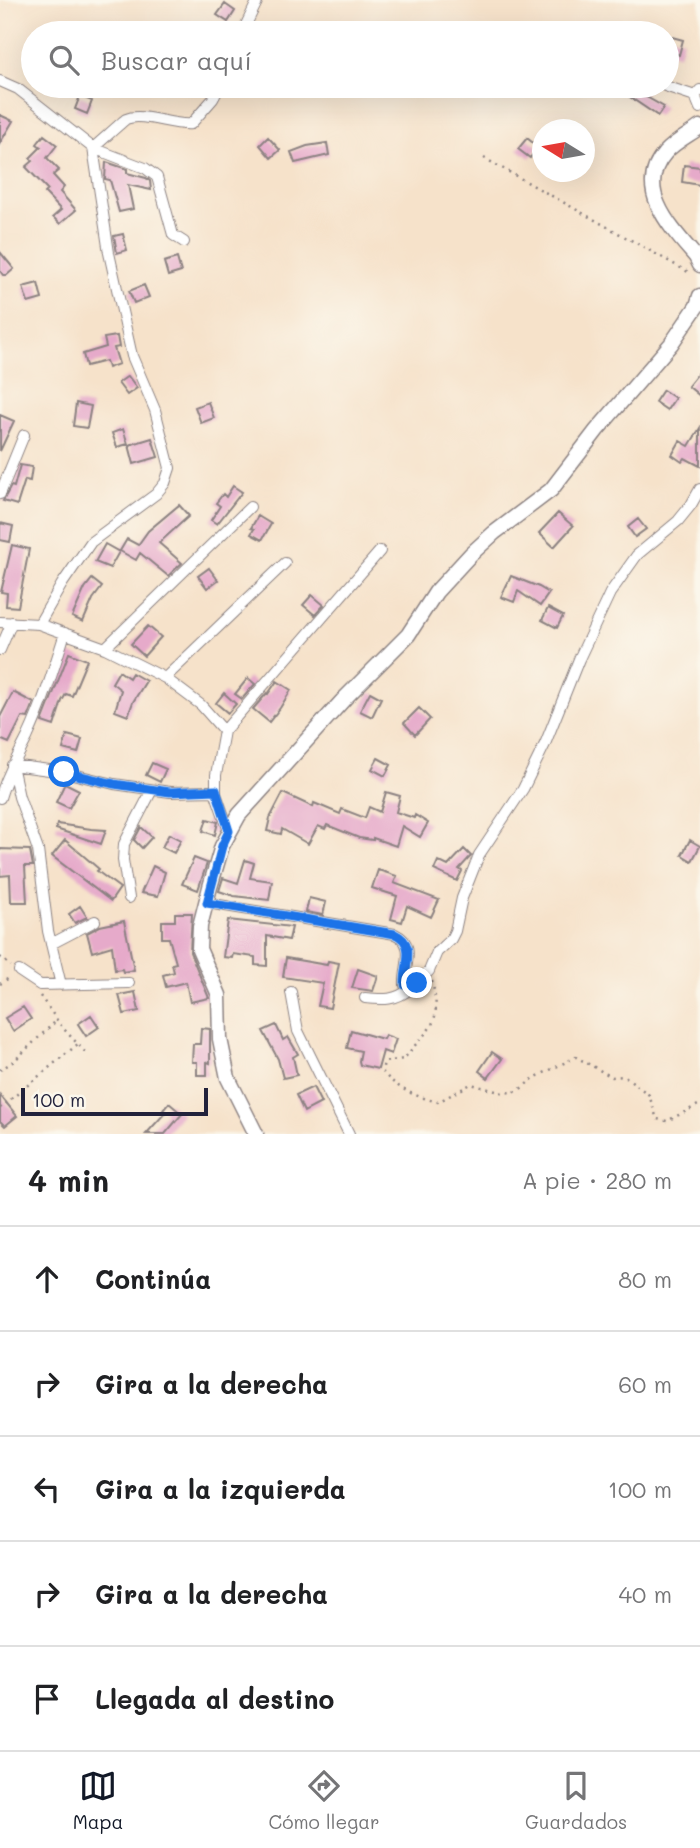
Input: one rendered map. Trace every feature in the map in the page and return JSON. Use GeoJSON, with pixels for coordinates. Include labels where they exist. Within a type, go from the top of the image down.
{"type":"FeatureCollection","features":[{"type":"Feature","properties":{"kind":"street"},"geometry":{"type":"LineString","coordinates":[[248,21],[258,0]]}},
{"type":"Feature","properties":{"kind":"street"},"geometry":{"type":"LineString","coordinates":[[0,80],[21,91]]}},
{"type":"Feature","properties":{"kind":"street"},"geometry":{"type":"LineString","coordinates":[[679,89],[698,93],[700,108]]}},
{"type":"Feature","properties":{"kind":"street"},"geometry":{"type":"LineString","coordinates":[[29,98],[93,148],[145,168],[158,177],[173,235],[184,242]]}},
{"type":"Feature","properties":{"kind":"street"},"geometry":{"type":"LineString","coordinates":[[93,148],[125,119],[145,118],[178,125],[191,124],[214,98]]}},
{"type":"Feature","properties":{"kind":"street"},"geometry":{"type":"LineString","coordinates":[[694,269],[696,257],[660,211],[653,187],[656,167],[667,150],[700,127]]}},
{"type":"Feature","properties":{"kind":"street"},"geometry":{"type":"LineString","coordinates":[[39,624],[91,542],[156,494],[165,483],[170,468],[155,410],[132,356],[109,253],[93,148]]}},
{"type":"Feature","properties":{"kind":"street"},"geometry":{"type":"LineString","coordinates":[[257,1134],[228,1078],[220,1039],[219,995],[199,948],[200,926],[216,866],[229,831],[239,815],[345,698],[408,635],[436,593],[471,554],[551,490],[597,430],[671,344],[697,306],[700,296]]}},
{"type":"Feature","properties":{"kind":"street"},"geometry":{"type":"LineString","coordinates":[[0,494],[24,435]]}},
{"type":"Feature","properties":{"kind":"street"},"geometry":{"type":"LineString","coordinates":[[365,998],[382,1000],[401,997],[429,971],[437,951],[451,939],[462,898],[479,855],[523,789],[610,593],[637,555],[678,521],[700,489]]}},
{"type":"Feature","properties":{"kind":"street"},"geometry":{"type":"LineString","coordinates":[[105,648],[250,507]]}},
{"type":"Feature","properties":{"kind":"street"},"geometry":{"type":"LineString","coordinates":[[229,831],[216,790],[224,731],[380,551]]}},
{"type":"Feature","properties":{"kind":"street"},"geometry":{"type":"LineString","coordinates":[[165,678],[285,563]]}},
{"type":"Feature","properties":{"kind":"street"},"geometry":{"type":"LineString","coordinates":[[0,622],[39,624],[105,648],[165,678],[201,705],[224,731]]}},
{"type":"Feature","properties":{"kind":"street"},"geometry":{"type":"LineString","coordinates":[[0,650],[12,622]]}},
{"type":"Feature","properties":{"kind":"street"},"geometry":{"type":"LineString","coordinates":[[0,798],[45,694],[65,633]]}},
{"type":"Feature","properties":{"kind":"street"},"geometry":{"type":"LineString","coordinates":[[12,765],[64,772],[152,790],[181,793],[216,790]]}},
{"type":"Feature","properties":{"kind":"street"},"geometry":{"type":"LineString","coordinates":[[12,765],[19,797],[38,850],[51,944],[61,985]]}},
{"type":"Feature","properties":{"kind":"street"},"geometry":{"type":"LineString","coordinates":[[129,898],[123,860],[124,844],[152,790]]}},
{"type":"Feature","properties":{"kind":"street"},"geometry":{"type":"LineString","coordinates":[[207,903],[403,937],[408,944],[405,985],[411,988]]}},
{"type":"Feature","properties":{"kind":"street"},"geometry":{"type":"LineString","coordinates":[[51,944],[95,921]]}},
{"type":"Feature","properties":{"kind":"street"},"geometry":{"type":"LineString","coordinates":[[19,971],[35,983],[129,983]]}},
{"type":"Feature","properties":{"kind":"street"},"geometry":{"type":"LineString","coordinates":[[291,992],[298,1031],[349,1134]]}},
{"type":"Feature","properties":{"kind":"path"},"geometry":{"type":"LineString","coordinates":[[484,158],[694,269]]}},
{"type":"Feature","properties":{"kind":"path"},"geometry":{"type":"LineString","coordinates":[[429,971],[436,1000],[434,1024],[404,1059],[384,1062],[382,1071],[388,1079],[414,1096],[438,1102],[471,1084],[503,1093],[518,1091],[534,1078],[576,1057],[612,1077],[625,1076],[649,1095],[657,1119],[667,1121],[700,1104]]}},
{"type":"Feature","properties":{"kind":"path"},"geometry":{"type":"LineString","coordinates":[[35,983],[37,991],[57,1020],[86,1053]]}},
{"type":"Feature","properties":{"kind":"path"},"geometry":{"type":"LineString","coordinates":[[0,1070],[14,1061],[57,1020]]}},
{"type":"Feature","properties":{"kind":"path"},"geometry":{"type":"LineString","coordinates":[[0,1108],[78,1044]]}},
{"type":"Feature","properties":{"kind":"building"},"geometry":{"type":"Polygon","coordinates":[[[225,4],[235,11],[229,21],[217,15],[225,4]]]}},
{"type":"Feature","properties":{"kind":"building"},"geometry":{"type":"Polygon","coordinates":[[[679,39],[683,40],[679,55],[679,39]]]}},
{"type":"Feature","properties":{"kind":"building"},"geometry":{"type":"Polygon","coordinates":[[[79,98],[92,101],[87,114],[75,109],[79,98]]]}},
{"type":"Feature","properties":{"kind":"building"},"geometry":{"type":"Polygon","coordinates":[[[631,98],[648,98],[664,107],[658,116],[631,98]]]}},
{"type":"Feature","properties":{"kind":"building"},"geometry":{"type":"Polygon","coordinates":[[[0,115],[13,121],[0,143],[0,115]]]}},
{"type":"Feature","properties":{"kind":"building"},"geometry":{"type":"Polygon","coordinates":[[[44,135],[57,145],[47,158],[59,170],[53,175],[64,187],[60,192],[76,210],[60,224],[53,217],[61,210],[45,193],[48,190],[26,167],[33,161],[30,158],[41,147],[37,144],[44,135]]]}},
{"type":"Feature","properties":{"kind":"building"},"geometry":{"type":"Polygon","coordinates":[[[268,137],[280,150],[271,158],[260,145],[268,137]]]}},
{"type":"Feature","properties":{"kind":"building"},"geometry":{"type":"Polygon","coordinates":[[[527,138],[532,142],[530,158],[518,149],[527,138]]]}},
{"type":"Feature","properties":{"kind":"building"},"geometry":{"type":"Polygon","coordinates":[[[327,143],[329,155],[295,163],[291,152],[327,143]]]}},
{"type":"Feature","properties":{"kind":"building"},"geometry":{"type":"Polygon","coordinates":[[[106,162],[150,181],[151,190],[128,185],[133,209],[119,212],[110,180],[105,179],[106,162]]]}},
{"type":"Feature","properties":{"kind":"building"},"geometry":{"type":"Polygon","coordinates":[[[684,165],[700,167],[700,185],[682,182],[684,165]]]}},
{"type":"Feature","properties":{"kind":"building"},"geometry":{"type":"Polygon","coordinates":[[[123,234],[127,250],[117,253],[114,236],[123,234]]]}},
{"type":"Feature","properties":{"kind":"building"},"geometry":{"type":"Polygon","coordinates":[[[0,252],[14,269],[7,275],[0,271],[0,252]]]}},
{"type":"Feature","properties":{"kind":"building"},"geometry":{"type":"Polygon","coordinates":[[[177,258],[181,272],[168,276],[164,262],[177,258]]]}},
{"type":"Feature","properties":{"kind":"building"},"geometry":{"type":"Polygon","coordinates":[[[38,283],[42,299],[28,303],[23,287],[38,283]]]}},
{"type":"Feature","properties":{"kind":"building"},"geometry":{"type":"Polygon","coordinates":[[[144,285],[149,297],[134,303],[129,291],[144,285]]]}},
{"type":"Feature","properties":{"kind":"building"},"geometry":{"type":"Polygon","coordinates":[[[117,336],[119,347],[114,348],[119,364],[108,368],[106,361],[86,366],[83,354],[106,347],[104,338],[117,336]]]}},
{"type":"Feature","properties":{"kind":"building"},"geometry":{"type":"Polygon","coordinates":[[[700,371],[700,396],[688,386],[700,371]]]}},
{"type":"Feature","properties":{"kind":"building"},"geometry":{"type":"Polygon","coordinates":[[[128,376],[137,388],[127,395],[118,383],[128,376]]]}},
{"type":"Feature","properties":{"kind":"building"},"geometry":{"type":"Polygon","coordinates":[[[663,390],[675,398],[667,410],[655,402],[663,390]]]}},
{"type":"Feature","properties":{"kind":"building"},"geometry":{"type":"Polygon","coordinates":[[[208,402],[214,418],[201,423],[195,407],[208,402]]]}},
{"type":"Feature","properties":{"kind":"building"},"geometry":{"type":"Polygon","coordinates":[[[76,403],[91,406],[87,428],[73,426],[76,403]]]}},
{"type":"Feature","properties":{"kind":"building"},"geometry":{"type":"Polygon","coordinates":[[[0,415],[14,421],[0,451],[0,415]]]}},
{"type":"Feature","properties":{"kind":"building"},"geometry":{"type":"Polygon","coordinates":[[[700,428],[700,466],[685,458],[682,462],[672,455],[680,441],[689,446],[700,428]]]}},
{"type":"Feature","properties":{"kind":"building"},"geometry":{"type":"Polygon","coordinates":[[[123,429],[128,444],[117,447],[112,433],[123,429]]]}},
{"type":"Feature","properties":{"kind":"building"},"geometry":{"type":"Polygon","coordinates":[[[152,438],[158,457],[134,464],[129,445],[152,438]]]}},
{"type":"Feature","properties":{"kind":"building"},"geometry":{"type":"Polygon","coordinates":[[[20,465],[32,467],[30,481],[25,480],[17,505],[3,501],[11,486],[14,487],[20,465]]]}},
{"type":"Feature","properties":{"kind":"building"},"geometry":{"type":"Polygon","coordinates":[[[233,486],[242,492],[217,524],[211,520],[220,506],[216,503],[223,494],[226,497],[233,486]]]}},
{"type":"Feature","properties":{"kind":"building"},"geometry":{"type":"Polygon","coordinates":[[[179,505],[189,516],[159,543],[182,563],[168,576],[140,553],[136,560],[120,551],[127,539],[138,545],[148,531],[179,505]]]}},
{"type":"Feature","properties":{"kind":"building"},"geometry":{"type":"Polygon","coordinates":[[[558,513],[573,526],[554,547],[539,533],[558,513]]]}},
{"type":"Feature","properties":{"kind":"building"},"geometry":{"type":"Polygon","coordinates":[[[258,516],[271,524],[262,540],[251,534],[254,529],[251,528],[258,516]]]}},
{"type":"Feature","properties":{"kind":"building"},"geometry":{"type":"Polygon","coordinates":[[[638,519],[646,529],[635,537],[628,527],[638,519]]]}},
{"type":"Feature","properties":{"kind":"building"},"geometry":{"type":"Polygon","coordinates":[[[0,523],[13,526],[10,542],[0,540],[0,523]]]}},
{"type":"Feature","properties":{"kind":"building"},"geometry":{"type":"Polygon","coordinates":[[[105,544],[119,552],[110,568],[95,562],[105,544]]]}},
{"type":"Feature","properties":{"kind":"building"},"geometry":{"type":"Polygon","coordinates":[[[12,545],[29,549],[18,607],[6,606],[7,593],[1,592],[12,545]]]}},
{"type":"Feature","properties":{"kind":"building"},"geometry":{"type":"Polygon","coordinates":[[[209,568],[218,580],[207,588],[198,576],[209,568]]]}},
{"type":"Feature","properties":{"kind":"building"},"geometry":{"type":"Polygon","coordinates":[[[511,576],[549,593],[540,606],[518,591],[514,602],[501,597],[511,576]]]}},
{"type":"Feature","properties":{"kind":"building"},"geometry":{"type":"Polygon","coordinates":[[[92,579],[102,587],[93,599],[83,622],[72,617],[92,579]]]}},
{"type":"Feature","properties":{"kind":"building"},"geometry":{"type":"Polygon","coordinates":[[[312,595],[324,605],[315,615],[303,605],[312,595]]]}},
{"type":"Feature","properties":{"kind":"building"},"geometry":{"type":"Polygon","coordinates":[[[548,608],[563,616],[557,628],[542,620],[548,608]]]}},
{"type":"Feature","properties":{"kind":"building"},"geometry":{"type":"Polygon","coordinates":[[[148,626],[161,637],[144,656],[131,644],[148,626]]]}},
{"type":"Feature","properties":{"kind":"building"},"geometry":{"type":"Polygon","coordinates":[[[69,653],[87,660],[72,696],[66,694],[62,701],[54,726],[42,722],[69,653]]]}},
{"type":"Feature","properties":{"kind":"building"},"geometry":{"type":"Polygon","coordinates":[[[119,671],[129,678],[132,673],[146,681],[128,716],[115,711],[121,690],[112,683],[119,671]]]}},
{"type":"Feature","properties":{"kind":"building"},"geometry":{"type":"Polygon","coordinates":[[[248,678],[255,684],[242,699],[235,694],[248,678]]]}},
{"type":"Feature","properties":{"kind":"building"},"geometry":{"type":"Polygon","coordinates":[[[277,681],[291,690],[269,722],[253,709],[277,681]]]}},
{"type":"Feature","properties":{"kind":"building"},"geometry":{"type":"Polygon","coordinates":[[[13,692],[34,703],[28,718],[22,717],[9,743],[0,739],[0,717],[13,692]]]}},
{"type":"Feature","properties":{"kind":"building"},"geometry":{"type":"Polygon","coordinates":[[[370,692],[381,698],[372,717],[360,711],[370,692]]]}},
{"type":"Feature","properties":{"kind":"building"},"geometry":{"type":"Polygon","coordinates":[[[224,693],[236,704],[228,713],[216,703],[224,693]]]}},
{"type":"Feature","properties":{"kind":"building"},"geometry":{"type":"Polygon","coordinates":[[[419,708],[430,719],[415,735],[404,723],[419,708]]]}},
{"type":"Feature","properties":{"kind":"building"},"geometry":{"type":"Polygon","coordinates":[[[67,735],[82,739],[78,753],[63,749],[67,735]]]}},
{"type":"Feature","properties":{"kind":"building"},"geometry":{"type":"Polygon","coordinates":[[[378,758],[391,765],[385,776],[372,769],[378,758]]]}},
{"type":"Feature","properties":{"kind":"building"},"geometry":{"type":"Polygon","coordinates":[[[152,763],[166,769],[160,782],[146,775],[152,763]]]}},
{"type":"Feature","properties":{"kind":"building"},"geometry":{"type":"Polygon","coordinates":[[[65,783],[79,790],[69,808],[56,802],[65,783]]]}},
{"type":"Feature","properties":{"kind":"building"},"geometry":{"type":"Polygon","coordinates":[[[386,792],[400,796],[396,812],[414,818],[415,815],[428,823],[420,837],[402,826],[396,846],[373,838],[359,838],[327,825],[325,829],[318,826],[308,844],[282,829],[281,834],[267,831],[270,818],[283,793],[313,807],[314,803],[340,814],[342,809],[365,818],[369,807],[380,812],[386,792]]]}},
{"type":"Feature","properties":{"kind":"building"},"geometry":{"type":"Polygon","coordinates":[[[207,819],[218,822],[215,835],[203,831],[207,819]]]}},
{"type":"Feature","properties":{"kind":"building"},"geometry":{"type":"Polygon","coordinates":[[[57,824],[106,830],[101,844],[56,829],[57,824]]]}},
{"type":"Feature","properties":{"kind":"building"},"geometry":{"type":"Polygon","coordinates":[[[141,827],[152,837],[142,848],[134,840],[141,827]]]}},
{"type":"Feature","properties":{"kind":"building"},"geometry":{"type":"Polygon","coordinates":[[[169,834],[181,840],[174,853],[162,847],[169,834]]]}},
{"type":"Feature","properties":{"kind":"building"},"geometry":{"type":"Polygon","coordinates":[[[65,840],[99,869],[97,871],[120,888],[111,901],[52,856],[65,840]]]}},
{"type":"Feature","properties":{"kind":"building"},"geometry":{"type":"Polygon","coordinates":[[[690,840],[700,846],[692,861],[682,855],[690,840]]]}},
{"type":"Feature","properties":{"kind":"building"},"geometry":{"type":"Polygon","coordinates":[[[0,849],[30,850],[33,866],[25,866],[27,902],[11,902],[10,875],[0,876],[0,849]]]}},
{"type":"Feature","properties":{"kind":"building"},"geometry":{"type":"Polygon","coordinates":[[[464,849],[471,856],[459,869],[462,871],[457,881],[434,870],[438,861],[448,866],[464,849]]]}},
{"type":"Feature","properties":{"kind":"building"},"geometry":{"type":"Polygon","coordinates":[[[194,858],[207,863],[198,890],[182,884],[194,858]]]}},
{"type":"Feature","properties":{"kind":"building"},"geometry":{"type":"Polygon","coordinates":[[[245,860],[254,863],[250,878],[272,881],[269,900],[234,896],[219,891],[223,878],[238,883],[245,860]]]}},
{"type":"Feature","properties":{"kind":"building"},"geometry":{"type":"Polygon","coordinates":[[[153,866],[165,872],[158,896],[141,893],[153,866]]]}},
{"type":"Feature","properties":{"kind":"building"},"geometry":{"type":"Polygon","coordinates":[[[378,870],[397,876],[394,883],[439,900],[431,917],[407,906],[402,922],[391,919],[397,896],[372,888],[378,870]]]}},
{"type":"Feature","properties":{"kind":"building"},"geometry":{"type":"Polygon","coordinates":[[[309,898],[326,902],[323,915],[306,912],[309,898]]]}},
{"type":"Feature","properties":{"kind":"building"},"geometry":{"type":"Polygon","coordinates":[[[80,906],[87,917],[75,923],[69,914],[80,906]]]}},
{"type":"Feature","properties":{"kind":"building"},"geometry":{"type":"Polygon","coordinates":[[[175,913],[192,913],[190,952],[209,998],[190,1002],[186,982],[166,987],[163,975],[174,972],[172,964],[176,963],[169,938],[162,938],[162,921],[175,921],[175,913]]]}},
{"type":"Feature","properties":{"kind":"building"},"geometry":{"type":"Polygon","coordinates":[[[228,920],[292,927],[289,940],[267,936],[267,966],[255,965],[255,957],[233,954],[232,958],[223,957],[228,920]]]}},
{"type":"Feature","properties":{"kind":"building"},"geometry":{"type":"Polygon","coordinates":[[[124,921],[134,970],[123,972],[122,969],[115,970],[112,946],[92,952],[87,933],[100,926],[124,921]]]}},
{"type":"Feature","properties":{"kind":"building"},"geometry":{"type":"Polygon","coordinates":[[[286,958],[327,965],[328,961],[339,963],[330,1008],[318,1006],[323,983],[283,977],[286,958]]]}},
{"type":"Feature","properties":{"kind":"building"},"geometry":{"type":"Polygon","coordinates":[[[358,969],[378,976],[373,991],[352,988],[358,969]]]}},
{"type":"Feature","properties":{"kind":"building"},"geometry":{"type":"Polygon","coordinates":[[[135,992],[139,1011],[124,1014],[119,995],[135,992]]]}},
{"type":"Feature","properties":{"kind":"building"},"geometry":{"type":"Polygon","coordinates":[[[23,1007],[31,1019],[13,1031],[5,1018],[23,1007]]]}},
{"type":"Feature","properties":{"kind":"building"},"geometry":{"type":"Polygon","coordinates":[[[91,1015],[99,1027],[86,1036],[78,1024],[91,1015]]]}},
{"type":"Feature","properties":{"kind":"building"},"geometry":{"type":"Polygon","coordinates":[[[276,1025],[283,1040],[288,1037],[298,1054],[293,1057],[297,1075],[283,1078],[278,1059],[263,1031],[276,1025]]]}},
{"type":"Feature","properties":{"kind":"building"},"geometry":{"type":"Polygon","coordinates":[[[201,1028],[210,1029],[210,1063],[207,1062],[207,1075],[197,1075],[197,1062],[192,1062],[193,1044],[200,1044],[201,1028]]]}},
{"type":"Feature","properties":{"kind":"building"},"geometry":{"type":"Polygon","coordinates":[[[351,1030],[383,1039],[385,1035],[396,1039],[391,1054],[383,1051],[378,1069],[360,1065],[361,1051],[347,1048],[351,1030]]]}},
{"type":"Feature","properties":{"kind":"building"},"geometry":{"type":"Polygon","coordinates":[[[492,1052],[502,1059],[488,1078],[479,1071],[492,1052]]]}},
{"type":"Feature","properties":{"kind":"building"},"geometry":{"type":"Polygon","coordinates":[[[313,1087],[321,1103],[304,1112],[296,1095],[313,1087]]]}},
{"type":"Feature","properties":{"kind":"building"},"geometry":{"type":"Polygon","coordinates":[[[0,1095],[17,1116],[5,1126],[0,1121],[0,1095]]]}},
{"type":"Feature","properties":{"kind":"building"},"geometry":{"type":"Polygon","coordinates":[[[169,1103],[182,1114],[165,1134],[146,1134],[166,1112],[163,1110],[169,1103]]]}},
{"type":"Feature","properties":{"kind":"route"},"geometry":{"type":"LineString","coordinates":[[64,772],[114,784],[170,792],[216,790],[229,831],[222,846],[207,903],[403,937],[408,944],[405,985],[411,988],[417,983]]}}]}
